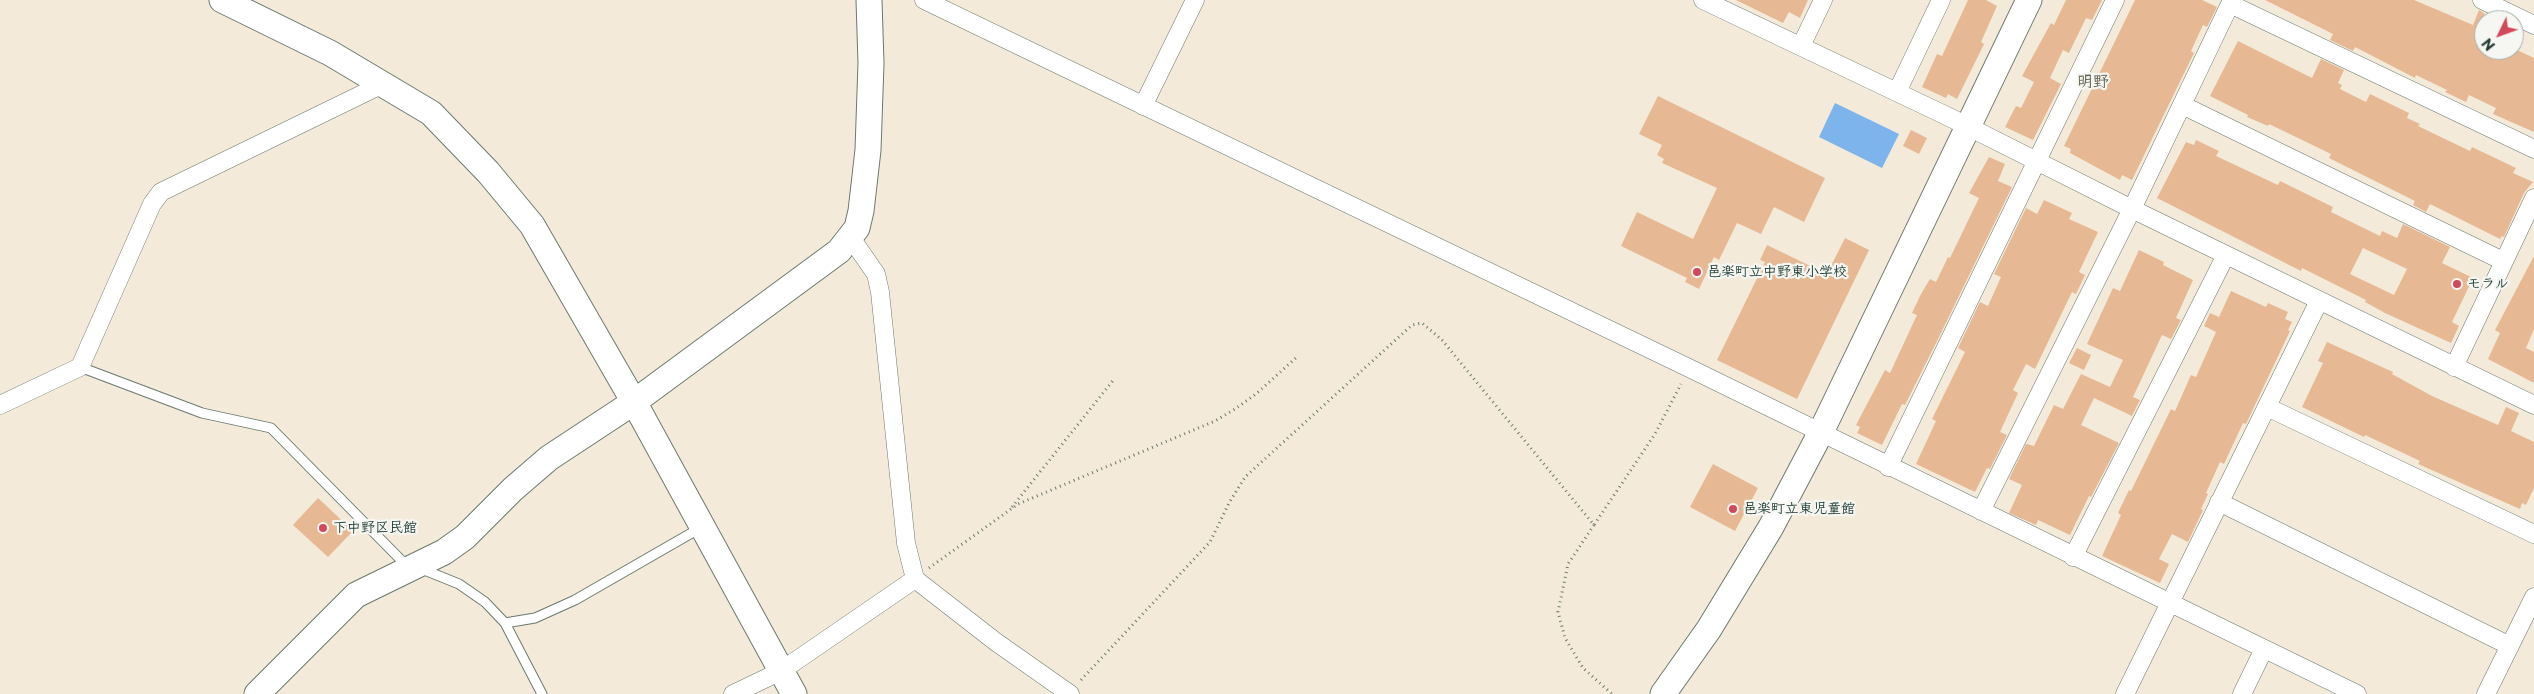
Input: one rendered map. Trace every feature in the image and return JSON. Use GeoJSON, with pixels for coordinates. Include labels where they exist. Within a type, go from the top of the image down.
{"type":"FeatureCollection","features":[{"type":"Feature","properties":{"kind":"street"},"geometry":{"type":"LineString","coordinates":[[222,0],[330,53],[431,113],[488,172],[532,226],[634,402],[794,694]]}},
{"type":"Feature","properties":{"kind":"street"},"geometry":{"type":"LineString","coordinates":[[257,694],[356,595],[444,552],[465,537],[513,489],[549,458],[634,402],[821,266],[851,238],[861,211],[868,150],[871,63],[869,0]]}},
{"type":"Feature","properties":{"kind":"street"},"geometry":{"type":"LineString","coordinates":[[924,0],[1688,368],[1820,434],[2357,694]]}},
{"type":"Feature","properties":{"kind":"street"},"geometry":{"type":"LineString","coordinates":[[1143,106],[1195,0]]}},
{"type":"Feature","properties":{"kind":"street"},"geometry":{"type":"LineString","coordinates":[[1703,0],[1969,127],[2132,209],[2534,405]]}},
{"type":"Feature","properties":{"kind":"street"},"geometry":{"type":"LineString","coordinates":[[1801,46],[1823,0]]}},
{"type":"Feature","properties":{"kind":"street"},"geometry":{"type":"LineString","coordinates":[[1897,92],[1941,0]]}},
{"type":"Feature","properties":{"kind":"street"},"geometry":{"type":"LineString","coordinates":[[1663,694],[1709,629],[1753,558],[1820,434],[2029,0]]}},
{"type":"Feature","properties":{"kind":"street"},"geometry":{"type":"LineString","coordinates":[[1888,467],[2115,0]]}},
{"type":"Feature","properties":{"kind":"street"},"geometry":{"type":"LineString","coordinates":[[2482,0],[2534,25]]}},
{"type":"Feature","properties":{"kind":"street"},"geometry":{"type":"LineString","coordinates":[[1981,511],[2132,209],[2231,2],[2534,149]]}},
{"type":"Feature","properties":{"kind":"street"},"geometry":{"type":"LineString","coordinates":[[0,405],[80,367],[152,204],[161,192],[383,84]]}},
{"type":"Feature","properties":{"kind":"street"},"geometry":{"type":"LineString","coordinates":[[2182,105],[2503,261]]}},
{"type":"Feature","properties":{"kind":"street"},"geometry":{"type":"LineString","coordinates":[[2454,366],[2534,198]]}},
{"type":"Feature","properties":{"kind":"street"},"geometry":{"type":"LineString","coordinates":[[851,238],[876,274],[880,292],[906,543],[915,579],[996,642],[1069,694]]}},
{"type":"Feature","properties":{"kind":"street"},"geometry":{"type":"LineString","coordinates":[[2073,557],[2226,255]]}},
{"type":"Feature","properties":{"kind":"street"},"geometry":{"type":"LineString","coordinates":[[2125,694],[2168,603],[2319,301]]}},
{"type":"Feature","properties":{"kind":"street"},"geometry":{"type":"LineString","coordinates":[[2267,407],[2534,534]]}},
{"type":"Feature","properties":{"kind":"street"},"geometry":{"type":"LineString","coordinates":[[2218,502],[2510,646]]}},
{"type":"Feature","properties":{"kind":"street"},"geometry":{"type":"LineString","coordinates":[[733,694],[781,671],[915,579]]}},
{"type":"Feature","properties":{"kind":"street"},"geometry":{"type":"LineString","coordinates":[[2486,694],[2534,597]]}},
{"type":"Feature","properties":{"kind":"street"},"geometry":{"type":"LineString","coordinates":[[2242,694],[2264,649]]}},
{"type":"Feature","properties":{"kind":"lane"},"geometry":{"type":"LineString","coordinates":[[80,367],[202,413],[271,428],[402,561],[459,584],[485,602],[505,623],[542,694]]}},
{"type":"Feature","properties":{"kind":"lane"},"geometry":{"type":"LineString","coordinates":[[505,623],[535,618],[575,600],[702,527]]}},
{"type":"Feature","properties":{"kind":"path"},"geometry":{"type":"LineString","coordinates":[[1069,694],[1210,542],[1229,503],[1245,477],[1412,325],[1422,322],[1442,340],[1594,525]]}},
{"type":"Feature","properties":{"kind":"path"},"geometry":{"type":"LineString","coordinates":[[915,579],[1018,504],[1214,420],[1256,394],[1298,356]]}},
{"type":"Feature","properties":{"kind":"path"},"geometry":{"type":"LineString","coordinates":[[1612,694],[1583,668],[1565,638],[1558,612],[1568,564],[1655,434],[1688,368]]}},
{"type":"Feature","properties":{"kind":"path"},"geometry":{"type":"LineString","coordinates":[[1009,511],[1115,378]]}},
{"type":"Feature","properties":{"kind":"water"},"geometry":{"type":"Polygon","coordinates":[[[1835,103],[1899,134],[1882,168],[1819,137],[1835,103]]]}},
{"type":"Feature","properties":{"kind":"building"},"geometry":{"type":"Polygon","coordinates":[[[1736,0],[1808,0],[1800,18],[1789,12],[1783,23],[1736,0]]]}},
{"type":"Feature","properties":{"kind":"building"},"geometry":{"type":"Polygon","coordinates":[[[1968,0],[1986,0],[1997,6],[1981,42],[1984,44],[1957,99],[1948,94],[1946,98],[1922,87],[1937,54],[1942,56],[1968,0]]]}},
{"type":"Feature","properties":{"kind":"building"},"geometry":{"type":"Polygon","coordinates":[[[2066,0],[2102,0],[2092,20],[2086,18],[2069,53],[2063,50],[2050,78],[2061,84],[2033,140],[2005,127],[2016,106],[2021,108],[2034,82],[2022,76],[2051,23],[2054,25],[2066,0]]]}},
{"type":"Feature","properties":{"kind":"building"},"geometry":{"type":"Polygon","coordinates":[[[2135,0],[2202,0],[2217,7],[2207,27],[2203,25],[2191,51],[2194,53],[2132,180],[2122,175],[2120,180],[2070,153],[2071,149],[2064,146],[2135,0]]]}},
{"type":"Feature","properties":{"kind":"building"},"geometry":{"type":"Polygon","coordinates":[[[2265,0],[2414,0],[2473,25],[2474,22],[2474,60],[2524,60],[2524,53],[2534,58],[2534,132],[2493,114],[2496,108],[2469,95],[2466,102],[2445,92],[2447,90],[2416,75],[2415,78],[2355,47],[2353,51],[2330,40],[2333,34],[2265,0]]]}},
{"type":"Feature","properties":{"kind":"building"},"geometry":{"type":"Polygon","coordinates":[[[2238,41],[2312,78],[2321,59],[2344,70],[2338,83],[2342,85],[2340,89],[2366,102],[2370,94],[2409,113],[2407,118],[2420,124],[2418,126],[2470,151],[2472,147],[2516,168],[2513,173],[2533,182],[2524,193],[2504,237],[2502,236],[2500,239],[2430,204],[2426,212],[2413,205],[2415,201],[2329,158],[2331,154],[2269,124],[2268,126],[2247,117],[2248,115],[2210,96],[2238,41]]]}},
{"type":"Feature","properties":{"kind":"building"},"geometry":{"type":"Polygon","coordinates":[[[1658,96],[1825,178],[1804,222],[1774,207],[1761,234],[1737,223],[1719,260],[1714,257],[1699,289],[1685,282],[1687,278],[1621,246],[1637,212],[1693,239],[1717,188],[1662,163],[1664,159],[1657,155],[1662,145],[1639,134],[1658,96]]]}},
{"type":"Feature","properties":{"kind":"building"},"geometry":{"type":"Polygon","coordinates":[[[1911,130],[1927,138],[1919,154],[1903,146],[1911,130]]]}},
{"type":"Feature","properties":{"kind":"building"},"geometry":{"type":"Polygon","coordinates":[[[2196,140],[2219,151],[2216,156],[2278,185],[2280,181],[2333,207],[2331,212],[2380,236],[2382,231],[2397,238],[2403,224],[2450,247],[2442,263],[2473,278],[2452,322],[2459,326],[2451,343],[2385,313],[2365,302],[2366,300],[2302,268],[2301,271],[2157,198],[2186,142],[2194,145],[2196,140]],[[2363,248],[2350,274],[2394,295],[2407,269],[2363,248]]]}},
{"type":"Feature","properties":{"kind":"building"},"geometry":{"type":"Polygon","coordinates":[[[1989,157],[2005,164],[1998,181],[2012,187],[1905,405],[1902,404],[1882,445],[1857,433],[1860,427],[1856,425],[1885,370],[1890,373],[1917,315],[1912,313],[1921,294],[1930,279],[1936,282],[1948,257],[1950,258],[1979,198],[1969,193],[1989,157]]]}},
{"type":"Feature","properties":{"kind":"building"},"geometry":{"type":"Polygon","coordinates":[[[2044,200],[2072,213],[2069,219],[2098,232],[2079,272],[2085,275],[2076,294],[2072,292],[2035,369],[2026,364],[2013,390],[2018,393],[2000,432],[2007,435],[1990,469],[1987,468],[1975,492],[1916,464],[1936,421],[1932,419],[1965,352],[1958,348],[1980,302],[1988,306],[2001,277],[1994,274],[2026,208],[2037,214],[2044,200]]]}},
{"type":"Feature","properties":{"kind":"building"},"geometry":{"type":"Polygon","coordinates":[[[1845,238],[1869,250],[1797,399],[1717,360],[1765,262],[1760,260],[1767,245],[1827,274],[1845,238]]]}},
{"type":"Feature","properties":{"kind":"building"},"geometry":{"type":"Polygon","coordinates":[[[2139,250],[2164,262],[2163,265],[2193,280],[2176,318],[2181,320],[2171,339],[2162,335],[2133,397],[2140,400],[2132,416],[2094,398],[2081,425],[2119,443],[2091,497],[2089,496],[2070,535],[2038,520],[2036,525],[2009,513],[2022,485],[2009,479],[2026,444],[2034,446],[2054,405],[2063,409],[2081,374],[2110,387],[2123,360],[2087,344],[2113,288],[2120,291],[2139,250]]]}},
{"type":"Feature","properties":{"kind":"building"},"geometry":{"type":"Polygon","coordinates":[[[2534,256],[2534,329],[2526,348],[2534,352],[2534,383],[2488,359],[2500,333],[2495,330],[2534,256]]]}},
{"type":"Feature","properties":{"kind":"building"},"geometry":{"type":"Polygon","coordinates":[[[2231,291],[2266,307],[2268,303],[2288,312],[2285,319],[2292,322],[2288,330],[2290,331],[2246,424],[2243,423],[2224,464],[2220,462],[2206,493],[2208,494],[2201,509],[2203,510],[2188,542],[2172,534],[2159,559],[2169,564],[2160,583],[2102,556],[2121,515],[2118,513],[2129,490],[2131,491],[2171,409],[2175,411],[2191,375],[2196,377],[2216,332],[2204,326],[2210,313],[2219,317],[2231,291]]]}},
{"type":"Feature","properties":{"kind":"building"},"geometry":{"type":"Polygon","coordinates":[[[2327,342],[2393,372],[2392,374],[2432,396],[2498,425],[2506,407],[2519,413],[2511,431],[2534,442],[2534,488],[2526,505],[2522,503],[2520,509],[2418,464],[2420,461],[2302,407],[2323,363],[2318,361],[2327,342]]]}},
{"type":"Feature","properties":{"kind":"building"},"geometry":{"type":"Polygon","coordinates":[[[2077,348],[2091,355],[2084,370],[2069,363],[2077,348]]]}},
{"type":"Feature","properties":{"kind":"building"},"geometry":{"type":"Polygon","coordinates":[[[1713,464],[1758,488],[1735,531],[1690,507],[1713,464]]]}},
{"type":"Feature","properties":{"kind":"building","name":"下中野区民館"},"geometry":{"type":"Polygon","coordinates":[[[318,498],[353,531],[328,557],[293,525],[318,498]]]}},
{"type":"Feature","properties":{"kind":"place","name":"邑楽町立中野東小学校"},"geometry":{"type":"Point","coordinates":[1697,272]}},
{"type":"Feature","properties":{"kind":"place","name":"モラル"},"geometry":{"type":"Point","coordinates":[2457,284]}},
{"type":"Feature","properties":{"kind":"place","name":"邑楽町立東児童館"},"geometry":{"type":"Point","coordinates":[1733,509]}},
{"type":"Feature","properties":{"kind":"place","name":"下中野区民館"},"geometry":{"type":"Point","coordinates":[323,528]}},
{"type":"Feature","properties":{"kind":"district","name":"明野"},"geometry":{"type":"Point","coordinates":[2093,83]}}]}
